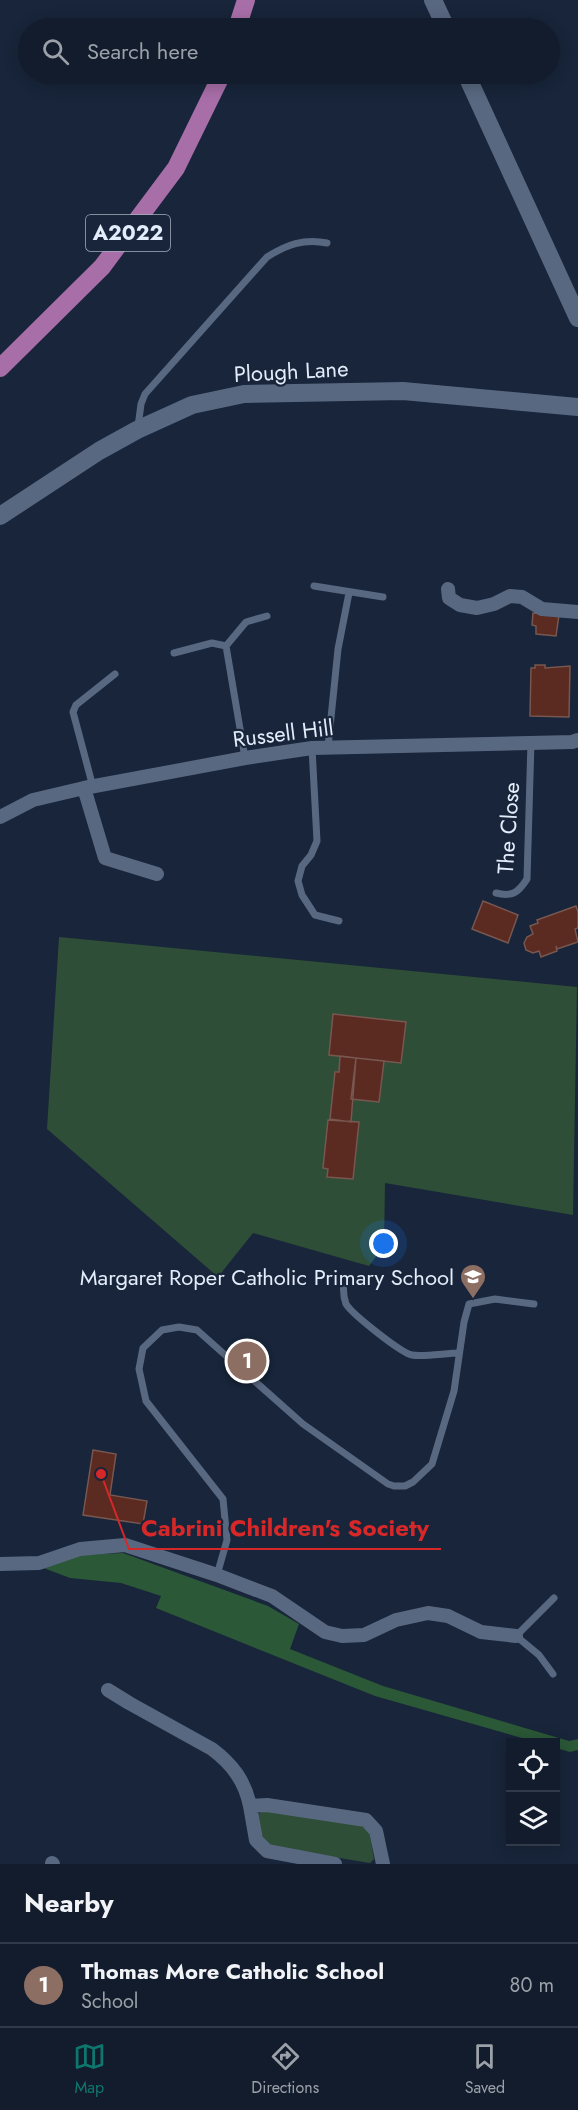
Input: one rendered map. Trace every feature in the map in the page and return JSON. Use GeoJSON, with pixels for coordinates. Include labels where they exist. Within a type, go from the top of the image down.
{"type":"FeatureCollection","features":[{"type":"Feature","properties":{"kind":"main road"},"geometry":{"type":"LineString","coordinates":[[240,18],[246,0]]}},
{"type":"Feature","properties":{"kind":"main road"},"geometry":{"type":"LineString","coordinates":[[433,0],[441,18]]}},
{"type":"Feature","properties":{"kind":"main road","name":"A2022"},"geometry":{"type":"LineString","coordinates":[[0,368],[102,267],[176,168],[217,84]]}},
{"type":"Feature","properties":{"kind":"main road"},"geometry":{"type":"LineString","coordinates":[[471,84],[578,318]]}},
{"type":"Feature","properties":{"kind":"main road","name":"Plough Lane"},"geometry":{"type":"LineString","coordinates":[[0,516],[99,451],[137,430],[192,405],[244,394],[403,391],[578,407]]}},
{"type":"Feature","properties":{"kind":"street"},"geometry":{"type":"LineString","coordinates":[[448,589],[449,598],[460,605],[469,607],[486,606],[510,596],[522,597],[542,609],[578,612]]}},
{"type":"Feature","properties":{"kind":"street","name":"Russell Hill"},"geometry":{"type":"LineString","coordinates":[[0,817],[33,800],[245,758],[312,748],[572,742],[578,740]]}},
{"type":"Feature","properties":{"kind":"street"},"geometry":{"type":"LineString","coordinates":[[88,788],[105,858],[157,874]]}},
{"type":"Feature","properties":{"kind":"street"},"geometry":{"type":"LineString","coordinates":[[0,1564],[39,1563],[80,1548],[125,1545],[217,1575],[272,1596],[325,1632],[342,1636],[364,1635],[396,1620],[428,1613],[448,1616],[481,1632],[516,1636]]}},
{"type":"Feature","properties":{"kind":"street"},"geometry":{"type":"LineString","coordinates":[[108,1690],[224,1758],[241,1779],[250,1806],[256,1840],[267,1851],[335,1864]]}},
{"type":"Feature","properties":{"kind":"street"},"geometry":{"type":"LineString","coordinates":[[250,1806],[267,1805],[366,1820],[376,1831],[383,1864]]}},
{"type":"Feature","properties":{"kind":"lane"},"geometry":{"type":"LineString","coordinates":[[137,430],[145,394],[267,257],[284,246],[316,241],[327,243]]}},
{"type":"Feature","properties":{"kind":"lane"},"geometry":{"type":"LineString","coordinates":[[314,586],[383,597]]}},
{"type":"Feature","properties":{"kind":"lane"},"geometry":{"type":"LineString","coordinates":[[328,747],[338,650],[349,593]]}},
{"type":"Feature","properties":{"kind":"lane"},"geometry":{"type":"LineString","coordinates":[[245,758],[226,646],[246,622],[267,616]]}},
{"type":"Feature","properties":{"kind":"lane"},"geometry":{"type":"LineString","coordinates":[[174,653],[212,643],[226,646]]}},
{"type":"Feature","properties":{"kind":"lane"},"geometry":{"type":"LineString","coordinates":[[88,788],[73,712],[76,705],[115,674]]}},
{"type":"Feature","properties":{"kind":"lane","name":"The Close"},"geometry":{"type":"LineString","coordinates":[[496,893],[509,896],[519,892],[527,879],[531,742]]}},
{"type":"Feature","properties":{"kind":"lane"},"geometry":{"type":"LineString","coordinates":[[312,748],[317,841],[311,855],[302,866],[298,881],[302,895],[315,915],[339,921]]}},
{"type":"Feature","properties":{"kind":"lane"},"geometry":{"type":"LineString","coordinates":[[344,1281],[342,1291],[355,1315],[403,1351],[412,1355],[459,1353]]}},
{"type":"Feature","properties":{"kind":"lane"},"geometry":{"type":"LineString","coordinates":[[217,1575],[227,1540],[223,1498],[146,1401],[139,1369],[143,1348],[162,1330],[179,1327],[197,1330],[303,1424],[388,1484],[399,1487],[413,1482],[432,1464],[454,1391],[464,1322],[469,1304],[495,1299],[534,1304]]}},
{"type":"Feature","properties":{"kind":"lane"},"geometry":{"type":"LineString","coordinates":[[553,1674],[539,1655],[516,1636],[554,1598]]}},
{"type":"Feature","properties":{"kind":"green space"},"geometry":{"type":"Polygon","coordinates":[[[59,937],[577,987],[573,1215],[385,1183],[384,1246],[369,1266],[253,1233],[218,1277],[47,1129],[59,937]]]}},
{"type":"Feature","properties":{"kind":"green space"},"geometry":{"type":"Polygon","coordinates":[[[123,1553],[268,1606],[299,1624],[290,1649],[383,1686],[559,1738],[522,1738],[375,1696],[156,1608],[161,1596],[121,1583],[70,1578],[41,1567],[82,1555],[123,1553]]]}},
{"type":"Feature","properties":{"kind":"green space"},"geometry":{"type":"Polygon","coordinates":[[[560,1738],[569,1741],[578,1739],[578,1750],[570,1752],[560,1749],[560,1738]]]}},
{"type":"Feature","properties":{"kind":"green space"},"geometry":{"type":"Polygon","coordinates":[[[263,1810],[361,1825],[369,1830],[374,1859],[370,1863],[272,1847],[260,1837],[258,1815],[263,1810]]]}},
{"type":"Feature","properties":{"kind":"building"},"geometry":{"type":"Polygon","coordinates":[[[533,613],[559,615],[556,636],[536,634],[536,626],[532,625],[533,613]]]}},
{"type":"Feature","properties":{"kind":"building"},"geometry":{"type":"Polygon","coordinates":[[[535,665],[545,665],[545,668],[570,666],[569,717],[530,716],[531,668],[535,668],[535,665]]]}},
{"type":"Feature","properties":{"kind":"building"},"geometry":{"type":"Polygon","coordinates":[[[483,901],[518,915],[508,943],[472,929],[483,901]]]}},
{"type":"Feature","properties":{"kind":"building"},"geometry":{"type":"Polygon","coordinates":[[[576,906],[578,928],[575,929],[578,942],[557,949],[556,946],[557,951],[541,957],[539,951],[533,953],[526,950],[524,943],[527,937],[533,934],[530,926],[538,923],[537,920],[576,906]]]}},
{"type":"Feature","properties":{"kind":"building"},"geometry":{"type":"Polygon","coordinates":[[[333,1014],[406,1022],[401,1063],[329,1055],[333,1014]]]}},
{"type":"Feature","properties":{"kind":"building"},"geometry":{"type":"Polygon","coordinates":[[[340,1056],[356,1058],[351,1122],[330,1119],[335,1072],[339,1072],[340,1056]]]}},
{"type":"Feature","properties":{"kind":"building"},"geometry":{"type":"Polygon","coordinates":[[[356,1058],[384,1061],[379,1102],[351,1099],[356,1058]]]}},
{"type":"Feature","properties":{"kind":"building"},"geometry":{"type":"Polygon","coordinates":[[[328,1120],[359,1122],[353,1179],[327,1177],[328,1169],[323,1168],[328,1120]]]}},
{"type":"Feature","properties":{"kind":"building"},"geometry":{"type":"Polygon","coordinates":[[[93,1450],[116,1454],[110,1495],[147,1501],[143,1524],[83,1515],[93,1450]]]}},
{"type":"Feature","properties":{"kind":"place","name":"Margaret Roper Catholic Primary School"},"geometry":{"type":"Point","coordinates":[473,1300]}},
{"type":"Feature","properties":{"kind":"place","name":"Thomas More Catholic School"},"geometry":{"type":"Point","coordinates":[247,1361]}},
{"type":"Feature","properties":{"kind":"place","name":"Cabrini Children's Society"},"geometry":{"type":"Point","coordinates":[101,1474]}}]}
